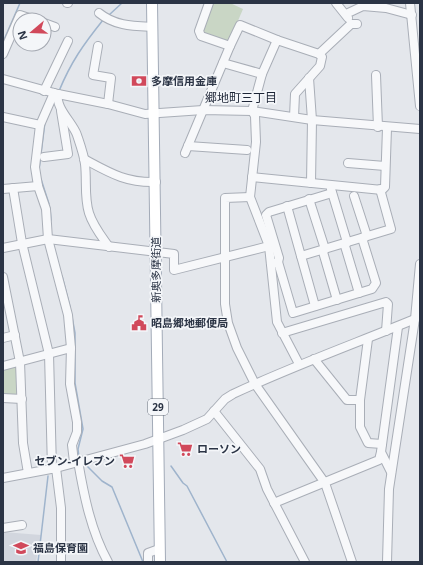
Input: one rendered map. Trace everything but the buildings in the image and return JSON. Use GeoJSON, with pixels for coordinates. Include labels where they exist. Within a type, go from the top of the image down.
{"type":"FeatureCollection","features":[{"type":"Feature","properties":{"kind":"main road","name":"新奥多摩街道"},"geometry":{"type":"LineString","coordinates":[[152,3],[156,182],[160,562]]}},
{"type":"Feature","properties":{"kind":"street"},"geometry":{"type":"LineString","coordinates":[[209,3],[199,31],[201,36],[230,46]]}},
{"type":"Feature","properties":{"kind":"street"},"geometry":{"type":"LineString","coordinates":[[319,54],[354,24],[336,3]]}},
{"type":"Feature","properties":{"kind":"street"},"geometry":{"type":"LineString","coordinates":[[410,3],[420,106]]}},
{"type":"Feature","properties":{"kind":"street"},"geometry":{"type":"LineString","coordinates":[[346,14],[363,6],[386,8],[412,15]]}},
{"type":"Feature","properties":{"kind":"street"},"geometry":{"type":"LineString","coordinates":[[103,17],[132,26],[153,27]]}},
{"type":"Feature","properties":{"kind":"street"},"geometry":{"type":"LineString","coordinates":[[247,150],[186,150],[240,25],[277,40],[319,54],[322,57],[320,66],[296,94],[294,117]]}},
{"type":"Feature","properties":{"kind":"street"},"geometry":{"type":"LineString","coordinates":[[3,54],[12,33]]}},
{"type":"Feature","properties":{"kind":"street"},"geometry":{"type":"LineString","coordinates":[[277,40],[262,74],[252,112],[255,116],[256,142],[250,196],[292,313],[372,290],[376,283],[364,237],[366,233],[354,196]]}},
{"type":"Feature","properties":{"kind":"street"},"geometry":{"type":"LineString","coordinates":[[44,91],[68,41]]}},
{"type":"Feature","properties":{"kind":"street"},"geometry":{"type":"LineString","coordinates":[[98,46],[93,75],[111,78],[108,104]]}},
{"type":"Feature","properties":{"kind":"street"},"geometry":{"type":"LineString","coordinates":[[223,63],[262,74]]}},
{"type":"Feature","properties":{"kind":"street"},"geometry":{"type":"LineString","coordinates":[[376,75],[378,126]]}},
{"type":"Feature","properties":{"kind":"street"},"geometry":{"type":"LineString","coordinates":[[309,78],[312,120],[311,183]]}},
{"type":"Feature","properties":{"kind":"street"},"geometry":{"type":"LineString","coordinates":[[3,79],[56,94],[108,104],[145,114],[155,115],[203,110],[252,112],[387,128],[420,129]]}},
{"type":"Feature","properties":{"kind":"street"},"geometry":{"type":"LineString","coordinates":[[44,157],[68,154],[60,106],[56,94]]}},
{"type":"Feature","properties":{"kind":"street"},"geometry":{"type":"LineString","coordinates":[[56,94],[40,125],[35,167],[38,186],[46,209],[51,240],[67,308],[71,348],[70,384],[77,422],[77,432],[72,445],[79,461],[83,493],[92,524],[108,562]]}},
{"type":"Feature","properties":{"kind":"street"},"geometry":{"type":"LineString","coordinates":[[60,106],[77,133],[84,159],[86,199],[89,214],[95,227],[109,247]]}},
{"type":"Feature","properties":{"kind":"street"},"geometry":{"type":"LineString","coordinates":[[3,117],[40,125]]}},
{"type":"Feature","properties":{"kind":"street"},"geometry":{"type":"LineString","coordinates":[[252,177],[311,183],[330,189],[380,189],[385,187],[387,128]]}},
{"type":"Feature","properties":{"kind":"street"},"geometry":{"type":"LineString","coordinates":[[84,159],[120,177],[137,182],[156,182]]}},
{"type":"Feature","properties":{"kind":"street"},"geometry":{"type":"LineString","coordinates":[[348,163],[385,166]]}},
{"type":"Feature","properties":{"kind":"street"},"geometry":{"type":"LineString","coordinates":[[3,189],[38,186]]}},
{"type":"Feature","properties":{"kind":"street"},"geometry":{"type":"LineString","coordinates":[[13,188],[22,243],[49,354],[54,469],[61,508],[61,562]]}},
{"type":"Feature","properties":{"kind":"street"},"geometry":{"type":"LineString","coordinates":[[299,364],[282,333],[276,315],[272,289],[275,263],[278,258],[266,215],[269,212],[310,199],[330,189]]}},
{"type":"Feature","properties":{"kind":"street"},"geometry":{"type":"LineString","coordinates":[[330,189],[347,242],[345,246],[359,293]]}},
{"type":"Feature","properties":{"kind":"street"},"geometry":{"type":"LineString","coordinates":[[301,256],[391,229],[380,189]]}},
{"type":"Feature","properties":{"kind":"street"},"geometry":{"type":"LineString","coordinates":[[250,196],[225,198],[225,304],[228,322],[237,348],[255,384],[325,483],[352,562]]}},
{"type":"Feature","properties":{"kind":"street"},"geometry":{"type":"LineString","coordinates":[[310,199],[325,249],[323,252],[337,300]]}},
{"type":"Feature","properties":{"kind":"street"},"geometry":{"type":"LineString","coordinates":[[287,206],[315,306]]}},
{"type":"Feature","properties":{"kind":"street"},"geometry":{"type":"LineString","coordinates":[[3,248],[22,243],[51,240],[174,254],[174,270],[269,246]]}},
{"type":"Feature","properties":{"kind":"street"},"geometry":{"type":"LineString","coordinates":[[387,562],[388,501],[415,319],[420,264]]}},
{"type":"Feature","properties":{"kind":"street"},"geometry":{"type":"LineString","coordinates":[[3,278],[6,307],[15,335],[20,362],[23,443],[28,473]]}},
{"type":"Feature","properties":{"kind":"street"},"geometry":{"type":"LineString","coordinates":[[282,333],[386,302],[388,304],[386,331]]}},
{"type":"Feature","properties":{"kind":"street"},"geometry":{"type":"LineString","coordinates":[[3,478],[54,469],[145,444],[198,424],[214,411],[225,399],[255,384],[299,364],[368,339],[415,319]]}},
{"type":"Feature","properties":{"kind":"street"},"geometry":{"type":"LineString","coordinates":[[274,504],[379,460],[382,451],[398,326]]}},
{"type":"Feature","properties":{"kind":"street"},"geometry":{"type":"LineString","coordinates":[[3,338],[15,335]]}},
{"type":"Feature","properties":{"kind":"street"},"geometry":{"type":"LineString","coordinates":[[368,339],[360,400],[360,427],[368,443],[382,451],[391,474]]}},
{"type":"Feature","properties":{"kind":"street"},"geometry":{"type":"LineString","coordinates":[[3,366],[71,348]]}},
{"type":"Feature","properties":{"kind":"street"},"geometry":{"type":"LineString","coordinates":[[314,359],[347,400],[360,400]]}},
{"type":"Feature","properties":{"kind":"street"},"geometry":{"type":"LineString","coordinates":[[3,398],[22,399]]}},
{"type":"Feature","properties":{"kind":"street"},"geometry":{"type":"LineString","coordinates":[[214,411],[260,469],[274,504],[305,562]]}},
{"type":"Feature","properties":{"kind":"street"},"geometry":{"type":"LineString","coordinates":[[3,528],[22,525]]}},
{"type":"Feature","properties":{"kind":"street"},"geometry":{"type":"LineString","coordinates":[[148,562],[148,553],[160,549]]}},
{"type":"Feature","properties":{"kind":"shaded area","name":"福島保育園"},"geometry":{"type":"Polygon","coordinates":[[[3,532],[41,535],[36,562],[3,561],[3,532]]]}},
{"type":"Feature","properties":{"kind":"green space"},"geometry":{"type":"Polygon","coordinates":[[[213,3],[230,3],[243,9],[229,42],[203,34],[202,30],[213,3]]]}},
{"type":"Feature","properties":{"kind":"green space"},"geometry":{"type":"Polygon","coordinates":[[[14,366],[18,368],[19,396],[3,396],[3,369],[14,366]]]}},
{"type":"Feature","properties":{"kind":"waterway"},"geometry":{"type":"LineString","coordinates":[[3,42],[20,3]]}},
{"type":"Feature","properties":{"kind":"waterway"},"geometry":{"type":"LineString","coordinates":[[109,15],[122,3]]}},
{"type":"Feature","properties":{"kind":"waterway"},"geometry":{"type":"LineString","coordinates":[[59,91],[78,54],[103,20]]}},
{"type":"Feature","properties":{"kind":"waterway"},"geometry":{"type":"LineString","coordinates":[[39,170],[45,122]]}},
{"type":"Feature","properties":{"kind":"waterway"},"geometry":{"type":"LineString","coordinates":[[41,179],[49,204]]}},
{"type":"Feature","properties":{"kind":"waterway"},"geometry":{"type":"LineString","coordinates":[[50,208],[51,220]]}},
{"type":"Feature","properties":{"kind":"waterway"},"geometry":{"type":"LineString","coordinates":[[62,276],[70,307]]}},
{"type":"Feature","properties":{"kind":"waterway"},"geometry":{"type":"LineString","coordinates":[[72,317],[75,333],[75,383],[83,429],[78,449],[79,457]]}},
{"type":"Feature","properties":{"kind":"waterway"},"geometry":{"type":"LineString","coordinates":[[84,463],[102,481],[112,487],[143,562]]}},
{"type":"Feature","properties":{"kind":"waterway"},"geometry":{"type":"LineString","coordinates":[[171,466],[183,483],[187,486],[227,562]]}},
{"type":"Feature","properties":{"kind":"waterway"},"geometry":{"type":"LineString","coordinates":[[38,562],[48,476]]}},
{"type":"Feature","properties":{"kind":"place","name":"多摩信用金庫"},"geometry":{"type":"Point","coordinates":[139,81]}},
{"type":"Feature","properties":{"kind":"place","name":"昭島郷地郵便局"},"geometry":{"type":"Point","coordinates":[139,323]}},
{"type":"Feature","properties":{"kind":"place","name":"ローソン"},"geometry":{"type":"Point","coordinates":[185,449]}},
{"type":"Feature","properties":{"kind":"place","name":"セブン-イレブン"},"geometry":{"type":"Point","coordinates":[127,461]}},
{"type":"Feature","properties":{"kind":"place","name":"福島保育園"},"geometry":{"type":"Point","coordinates":[21,548]}},
{"type":"Feature","properties":{"kind":"district","name":"郷地町三丁目"},"geometry":{"type":"Point","coordinates":[241,98]}}]}
